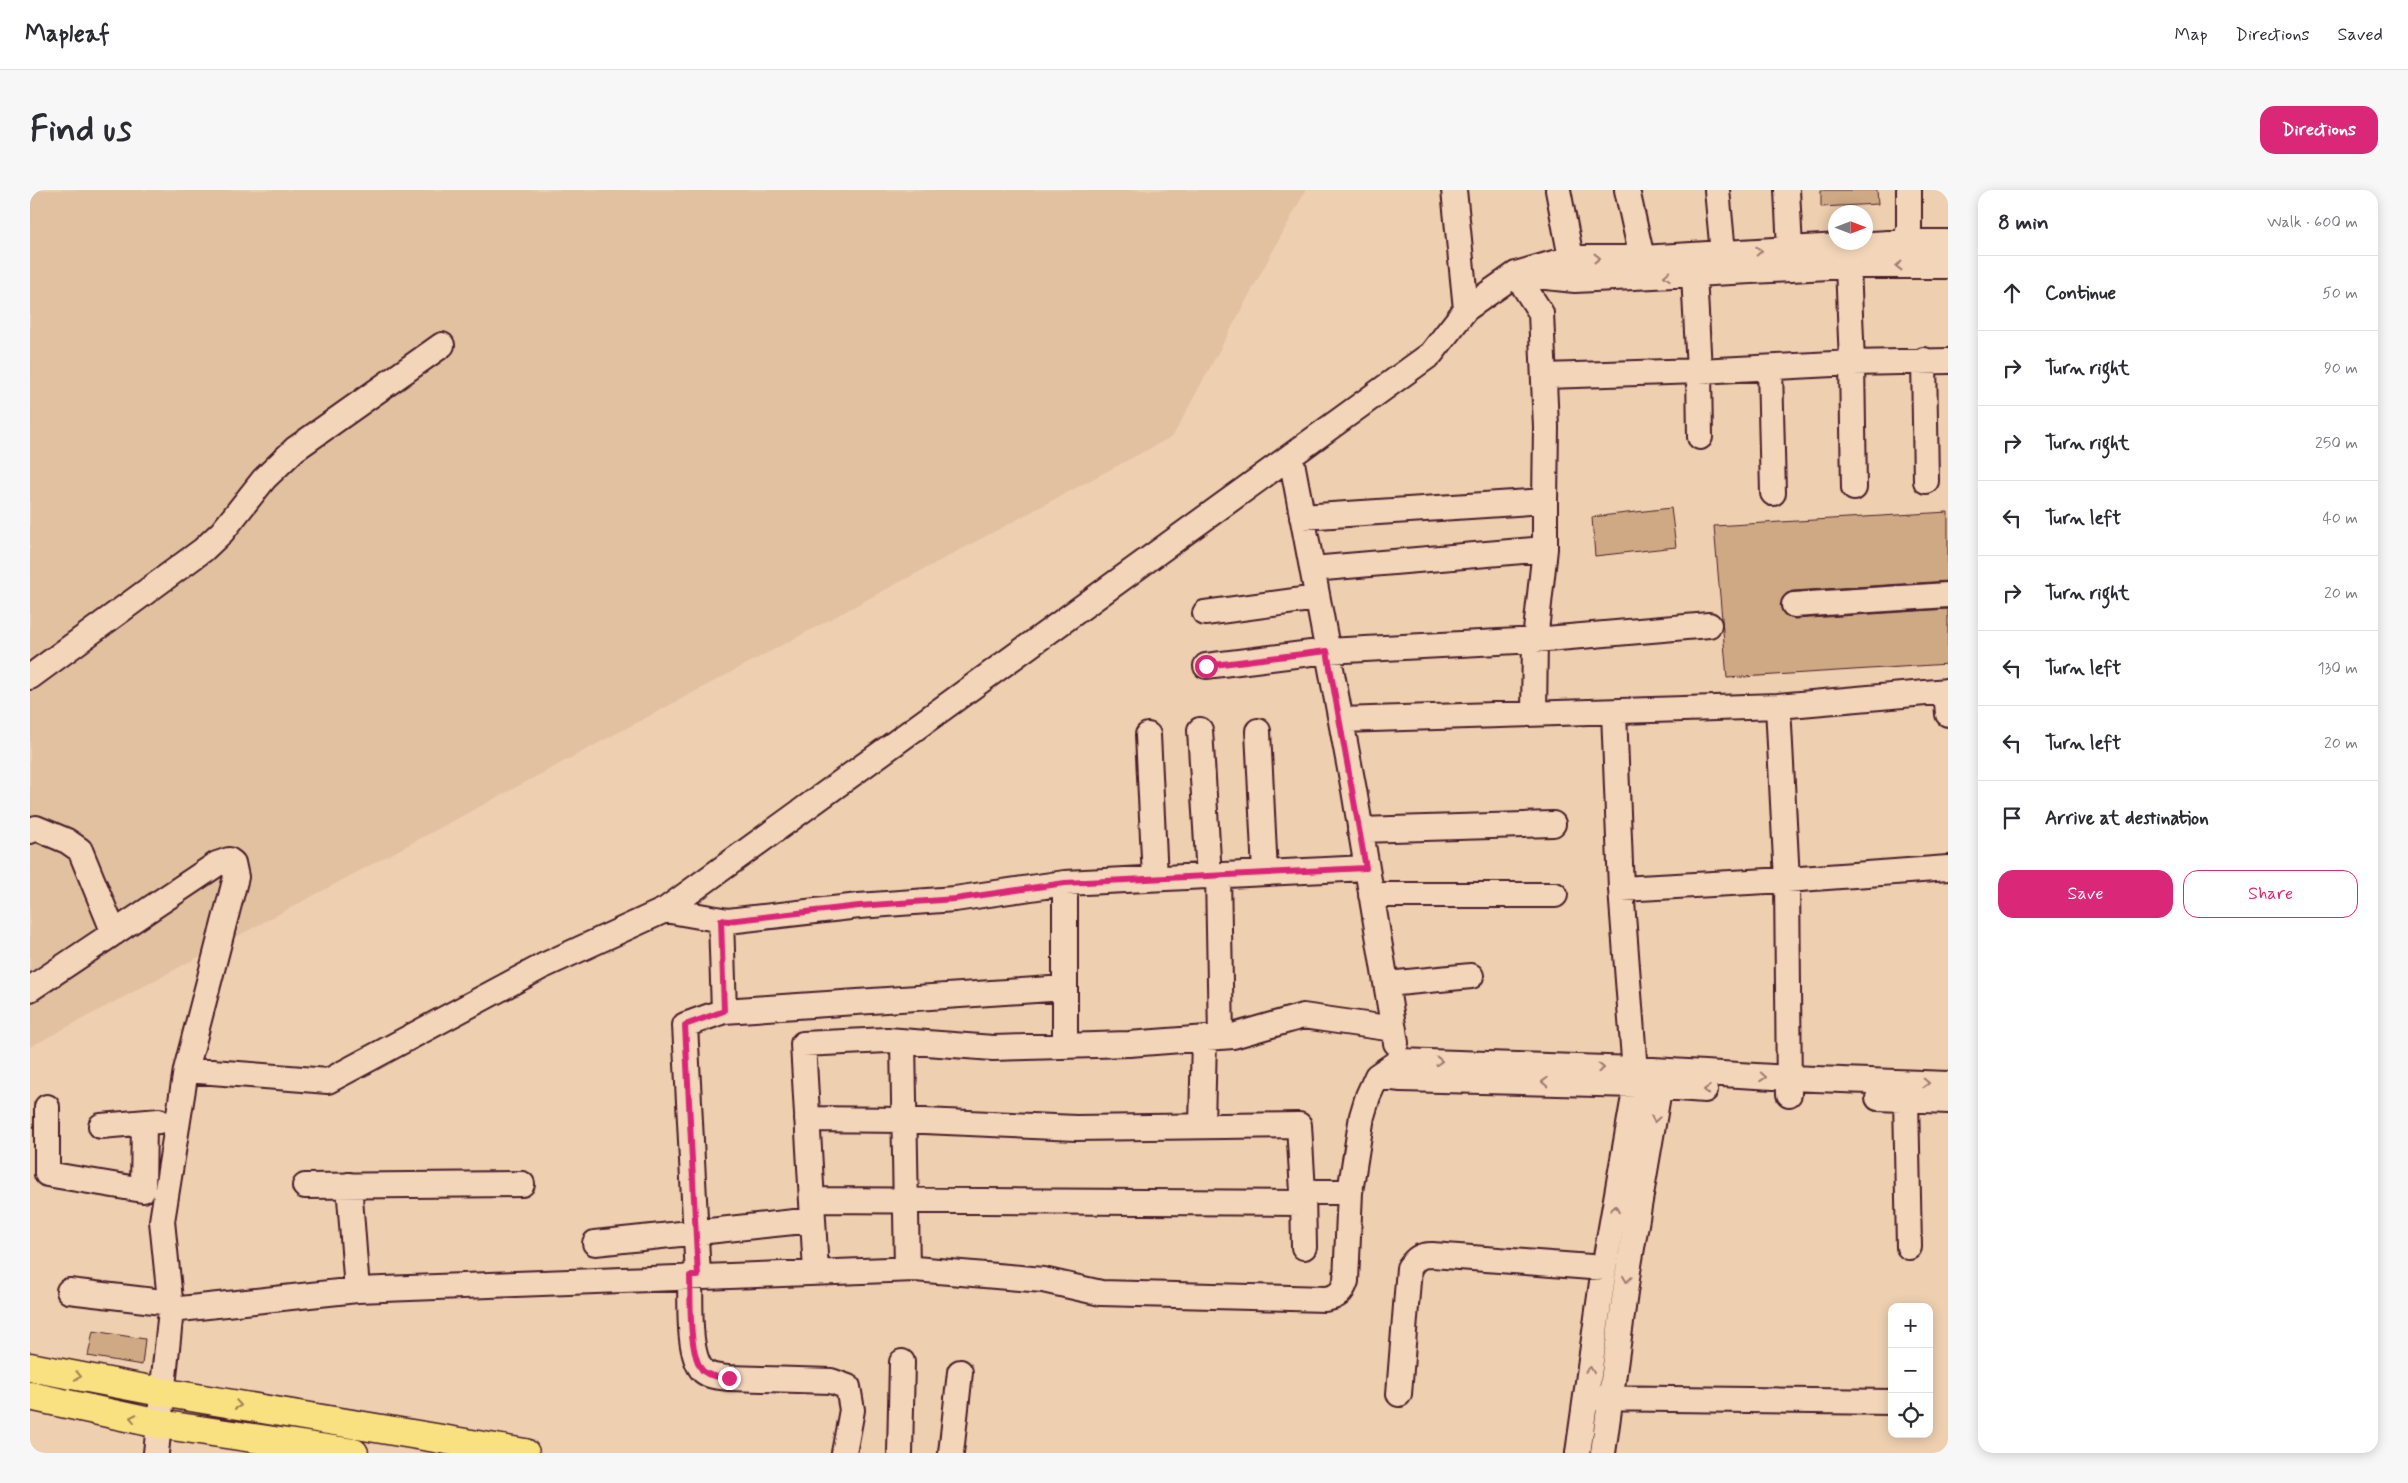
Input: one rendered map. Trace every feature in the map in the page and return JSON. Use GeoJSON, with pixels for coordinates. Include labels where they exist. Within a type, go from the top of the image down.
{"type":"FeatureCollection","features":[{"type":"Feature","properties":{"kind":"main road"},"geometry":{"type":"LineString","coordinates":[[30,1367],[420,1445],[525,1453]]}},
{"type":"Feature","properties":{"kind":"main road"},"geometry":{"type":"LineString","coordinates":[[30,1396],[159,1424],[354,1453]]}},
{"type":"Feature","properties":{"kind":"street"},"geometry":{"type":"LineString","coordinates":[[1454,190],[1466,309]]}},
{"type":"Feature","properties":{"kind":"street"},"geometry":{"type":"LineString","coordinates":[[1558,190],[1571,258]]}},
{"type":"Feature","properties":{"kind":"street"},"geometry":{"type":"LineString","coordinates":[[1627,190],[1642,258]]}},
{"type":"Feature","properties":{"kind":"street"},"geometry":{"type":"LineString","coordinates":[[1717,190],[1723,253]]}},
{"type":"Feature","properties":{"kind":"street"},"geometry":{"type":"LineString","coordinates":[[1787,190],[1790,249]]}},
{"type":"Feature","properties":{"kind":"street"},"geometry":{"type":"LineString","coordinates":[[1905,242],[1909,228],[1909,190]]}},
{"type":"Feature","properties":{"kind":"street"},"geometry":{"type":"LineString","coordinates":[[186,1070],[328,1081],[543,966],[665,910],[1431,354],[1466,309],[1516,274],[1571,258],[1642,258],[1905,242],[1948,242]]}},
{"type":"Feature","properties":{"kind":"street"},"geometry":{"type":"LineString","coordinates":[[1516,274],[1575,280],[1848,266],[1948,266]]}},
{"type":"Feature","properties":{"kind":"street"},"geometry":{"type":"LineString","coordinates":[[1848,266],[1854,488]]}},
{"type":"Feature","properties":{"kind":"street"},"geometry":{"type":"LineString","coordinates":[[1516,274],[1541,313],[1545,376],[1545,550],[1535,640],[1534,714]]}},
{"type":"Feature","properties":{"kind":"street"},"geometry":{"type":"LineString","coordinates":[[1694,274],[1700,437]]}},
{"type":"Feature","properties":{"kind":"street"},"geometry":{"type":"LineString","coordinates":[[30,677],[203,550],[222,532],[264,479],[295,449],[442,345]]}},
{"type":"Feature","properties":{"kind":"street"},"geometry":{"type":"LineString","coordinates":[[1545,376],[1924,360],[1948,361]]}},
{"type":"Feature","properties":{"kind":"street"},"geometry":{"type":"LineString","coordinates":[[1924,360],[1926,481]]}},
{"type":"Feature","properties":{"kind":"street"},"geometry":{"type":"LineString","coordinates":[[1770,368],[1773,493]]}},
{"type":"Feature","properties":{"kind":"street"},"geometry":{"type":"LineString","coordinates":[[1291,457],[1341,720],[1400,1070]]}},
{"type":"Feature","properties":{"kind":"street"},"geometry":{"type":"LineString","coordinates":[[1302,517],[1545,501]]}},
{"type":"Feature","properties":{"kind":"street"},"geometry":{"type":"LineString","coordinates":[[1312,569],[1545,550]]}},
{"type":"Feature","properties":{"kind":"street"},"geometry":{"type":"LineString","coordinates":[[1794,605],[1948,594]]}},
{"type":"Feature","properties":{"kind":"street"},"geometry":{"type":"LineString","coordinates":[[1206,613],[1317,598]]}},
{"type":"Feature","properties":{"kind":"street"},"geometry":{"type":"LineString","coordinates":[[1206,666],[1327,651],[1535,640],[1709,625]]}},
{"type":"Feature","properties":{"kind":"street"},"geometry":{"type":"LineString","coordinates":[[1341,720],[1948,699]]}},
{"type":"Feature","properties":{"kind":"street"},"geometry":{"type":"LineString","coordinates":[[1778,706],[1787,880],[1790,1086]]}},
{"type":"Feature","properties":{"kind":"street"},"geometry":{"type":"LineString","coordinates":[[1578,1453],[1604,1268],[1636,1077],[1621,889],[1614,712]]}},
{"type":"Feature","properties":{"kind":"street"},"geometry":{"type":"LineString","coordinates":[[1200,730],[1213,876],[1212,1037],[1202,1125]]}},
{"type":"Feature","properties":{"kind":"street"},"geometry":{"type":"LineString","coordinates":[[1258,731],[1265,873]]}},
{"type":"Feature","properties":{"kind":"street"},"geometry":{"type":"LineString","coordinates":[[1148,735],[1155,878]]}},
{"type":"Feature","properties":{"kind":"street"},"geometry":{"type":"LineString","coordinates":[[1360,830],[1553,824]]}},
{"type":"Feature","properties":{"kind":"street"},"geometry":{"type":"LineString","coordinates":[[30,831],[36,828],[67,841],[80,850],[114,933]]}},
{"type":"Feature","properties":{"kind":"street"},"geometry":{"type":"LineString","coordinates":[[30,989],[217,864],[229,860],[233,864],[236,877],[186,1070],[162,1221],[171,1307],[156,1453]]}},
{"type":"Feature","properties":{"kind":"street"},"geometry":{"type":"LineString","coordinates":[[665,910],[728,921],[859,906],[955,899],[1065,883],[1366,868]]}},
{"type":"Feature","properties":{"kind":"street"},"geometry":{"type":"LineString","coordinates":[[1621,889],[1787,880],[1948,868]]}},
{"type":"Feature","properties":{"kind":"street"},"geometry":{"type":"LineString","coordinates":[[1064,1046],[1065,883]]}},
{"type":"Feature","properties":{"kind":"street"},"geometry":{"type":"LineString","coordinates":[[1371,894],[1556,894]]}},
{"type":"Feature","properties":{"kind":"street"},"geometry":{"type":"LineString","coordinates":[[721,920],[724,1011]]}},
{"type":"Feature","properties":{"kind":"street"},"geometry":{"type":"LineString","coordinates":[[1386,984],[1471,976]]}},
{"type":"Feature","properties":{"kind":"street"},"geometry":{"type":"LineString","coordinates":[[844,1453],[852,1410],[848,1387],[842,1383],[714,1376],[704,1372],[694,1353],[696,1232],[685,1025],[724,1011],[1065,988]]}},
{"type":"Feature","properties":{"kind":"street"},"geometry":{"type":"LineString","coordinates":[[816,1272],[802,1044],[887,1040],[993,1048],[1064,1046],[1233,1036],[1303,1016],[1394,1029]]}},
{"type":"Feature","properties":{"kind":"street"},"geometry":{"type":"LineString","coordinates":[[903,1042],[906,1120],[905,1201],[907,1269]]}},
{"type":"Feature","properties":{"kind":"street"},"geometry":{"type":"LineString","coordinates":[[69,1291],[171,1307],[357,1290],[907,1269],[1043,1280],[1101,1293],[1325,1299],[1334,1298],[1342,1292],[1346,1281],[1350,1192],[1362,1116],[1377,1076],[1400,1070],[1636,1077],[1790,1086],[1906,1099],[1948,1101]]}},
{"type":"Feature","properties":{"kind":"street"},"geometry":{"type":"LineString","coordinates":[[1603,1453],[1628,1271],[1662,1079]]}},
{"type":"Feature","properties":{"kind":"street"},"geometry":{"type":"LineString","coordinates":[[1790,1086],[1948,1084]]}},
{"type":"Feature","properties":{"kind":"street"},"geometry":{"type":"LineString","coordinates":[[1906,1099],[1909,1247]]}},
{"type":"Feature","properties":{"kind":"street"},"geometry":{"type":"LineString","coordinates":[[47,1107],[46,1174],[143,1190],[144,1122]]}},
{"type":"Feature","properties":{"kind":"street"},"geometry":{"type":"LineString","coordinates":[[807,1119],[906,1120],[1076,1128],[1299,1125],[1304,1247]]}},
{"type":"Feature","properties":{"kind":"street"},"geometry":{"type":"LineString","coordinates":[[101,1126],[178,1120]]}},
{"type":"Feature","properties":{"kind":"street"},"geometry":{"type":"LineString","coordinates":[[305,1186],[522,1184]]}},
{"type":"Feature","properties":{"kind":"street"},"geometry":{"type":"LineString","coordinates":[[349,1185],[357,1290]]}},
{"type":"Feature","properties":{"kind":"street"},"geometry":{"type":"LineString","coordinates":[[595,1243],[696,1232],[812,1210],[905,1201],[1303,1197],[1350,1192]]}},
{"type":"Feature","properties":{"kind":"street"},"geometry":{"type":"LineString","coordinates":[[1399,1394],[1410,1268],[1414,1259],[1422,1255],[1432,1255],[1604,1268]]}},
{"type":"Feature","properties":{"kind":"street"},"geometry":{"type":"LineString","coordinates":[[900,1453],[902,1362]]}},
{"type":"Feature","properties":{"kind":"street"},"geometry":{"type":"LineString","coordinates":[[951,1453],[960,1372]]}},
{"type":"Feature","properties":{"kind":"street"},"geometry":{"type":"LineString","coordinates":[[1586,1397],[1888,1402]]}},
{"type":"Feature","properties":{"kind":"shaded area"},"geometry":{"type":"Polygon","coordinates":[[[30,190],[1306,190],[1173,436],[30,1047],[30,190]]]}},
{"type":"Feature","properties":{"kind":"building"},"geometry":{"type":"Polygon","coordinates":[[[1821,190],[1877,190],[1878,204],[1828,205],[1828,207],[1821,207],[1821,190]]]}},
{"type":"Feature","properties":{"kind":"building"},"geometry":{"type":"Polygon","coordinates":[[[1671,508],[1676,547],[1595,556],[1592,517],[1671,508]]]}},
{"type":"Feature","properties":{"kind":"building"},"geometry":{"type":"Polygon","coordinates":[[[1948,512],[1948,581],[1793,591],[1786,594],[1780,605],[1783,613],[1795,619],[1948,609],[1948,664],[1727,678],[1714,526],[1948,512]]]}},
{"type":"Feature","properties":{"kind":"building"},"geometry":{"type":"Polygon","coordinates":[[[93,1331],[145,1339],[142,1365],[88,1356],[93,1331]]]}},
{"type":"Feature","properties":{"kind":"route"},"geometry":{"type":"LineString","coordinates":[[729,1378],[714,1376],[704,1372],[694,1353],[690,1276],[698,1276],[685,1025],[724,1011],[721,920],[728,921],[859,906],[955,899],[1065,883],[1366,868],[1354,790],[1327,651],[1206,666]]}}]}
